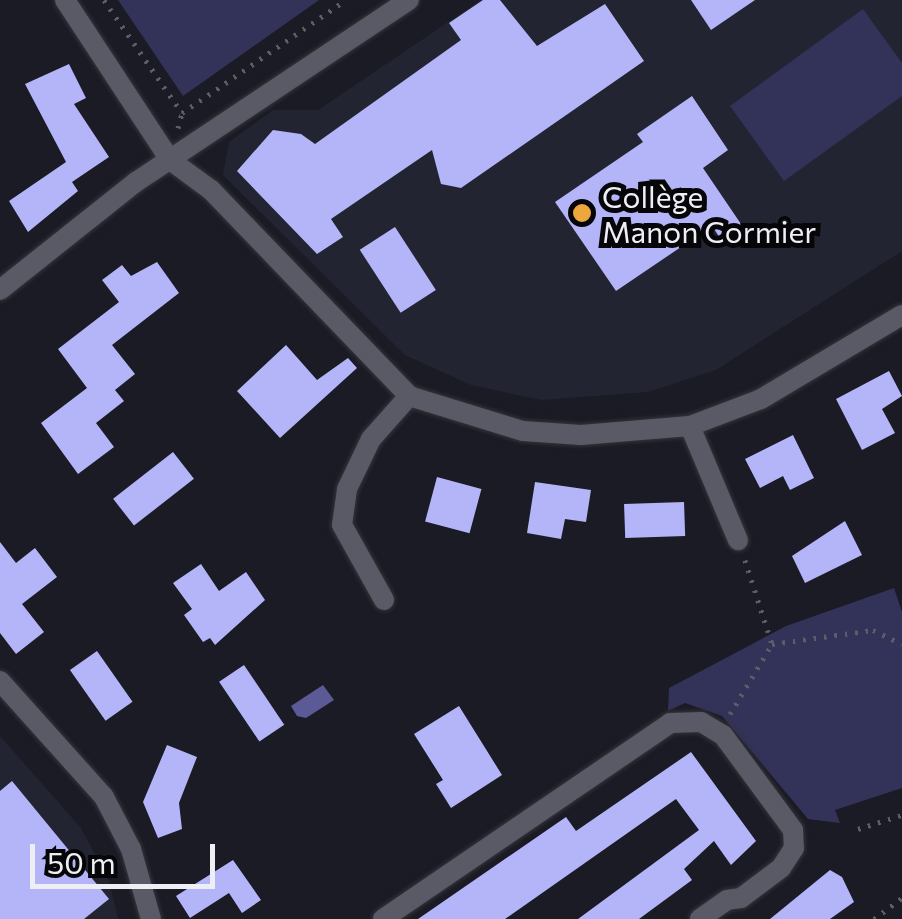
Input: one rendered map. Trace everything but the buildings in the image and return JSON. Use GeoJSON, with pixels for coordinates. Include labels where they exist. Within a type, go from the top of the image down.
{"type":"FeatureCollection","features":[{"type":"Feature","properties":{"kind":"street"},"geometry":{"type":"LineString","coordinates":[[65,0],[170,160],[211,190],[409,396],[523,430],[581,435],[690,426],[761,399],[902,315]]}},
{"type":"Feature","properties":{"kind":"street"},"geometry":{"type":"LineString","coordinates":[[0,290],[170,160],[409,0]]}},
{"type":"Feature","properties":{"kind":"street"},"geometry":{"type":"LineString","coordinates":[[384,600],[342,525],[347,489],[371,439],[409,396]]}},
{"type":"Feature","properties":{"kind":"street"},"geometry":{"type":"LineString","coordinates":[[690,426],[738,540]]}},
{"type":"Feature","properties":{"kind":"street"},"geometry":{"type":"LineString","coordinates":[[0,681],[104,797],[132,849],[150,919]]}},
{"type":"Feature","properties":{"kind":"street"},"geometry":{"type":"LineString","coordinates":[[383,919],[670,722],[701,722],[719,733],[794,830],[794,848],[781,868],[700,919]]}},
{"type":"Feature","properties":{"kind":"path"},"geometry":{"type":"LineString","coordinates":[[104,0],[182,113]]}},
{"type":"Feature","properties":{"kind":"path"},"geometry":{"type":"LineString","coordinates":[[170,160],[182,113],[346,0]]}},
{"type":"Feature","properties":{"kind":"path"},"geometry":{"type":"LineString","coordinates":[[719,733],[772,644],[738,540]]}},
{"type":"Feature","properties":{"kind":"path"},"geometry":{"type":"LineString","coordinates":[[772,644],[873,630],[902,644]]}},
{"type":"Feature","properties":{"kind":"path"},"geometry":{"type":"LineString","coordinates":[[858,828],[902,815]]}},
{"type":"Feature","properties":{"kind":"path"},"geometry":{"type":"LineString","coordinates":[[874,919],[902,898]]}},
{"type":"Feature","properties":{"kind":"shaded area"},"geometry":{"type":"Polygon","coordinates":[[[118,0],[319,0],[183,96],[118,0]]]}},
{"type":"Feature","properties":{"kind":"shaded area","name":"Collège Manon Cormier"},"geometry":{"type":"Polygon","coordinates":[[[481,0],[902,0],[902,251],[716,370],[648,392],[541,400],[471,385],[405,355],[223,175],[229,142],[273,110],[318,110],[481,0]]]}},
{"type":"Feature","properties":{"kind":"shaded area"},"geometry":{"type":"Polygon","coordinates":[[[863,9],[902,63],[902,96],[784,181],[730,106],[863,9]]]}},
{"type":"Feature","properties":{"kind":"shaded area"},"geometry":{"type":"Polygon","coordinates":[[[894,588],[902,612],[902,788],[835,810],[840,823],[808,819],[722,716],[685,703],[668,711],[669,688],[786,626],[894,588]]]}},
{"type":"Feature","properties":{"kind":"shaded area"},"geometry":{"type":"Polygon","coordinates":[[[323,685],[334,700],[306,718],[297,716],[291,706],[323,685]]]}},
{"type":"Feature","properties":{"kind":"shaded area"},"geometry":{"type":"Polygon","coordinates":[[[0,736],[81,828],[109,881],[118,919],[0,919],[0,736]]]}},
{"type":"Feature","properties":{"kind":"place","name":"Collège Manon Cormier"},"geometry":{"type":"Point","coordinates":[582,213]}}]}
